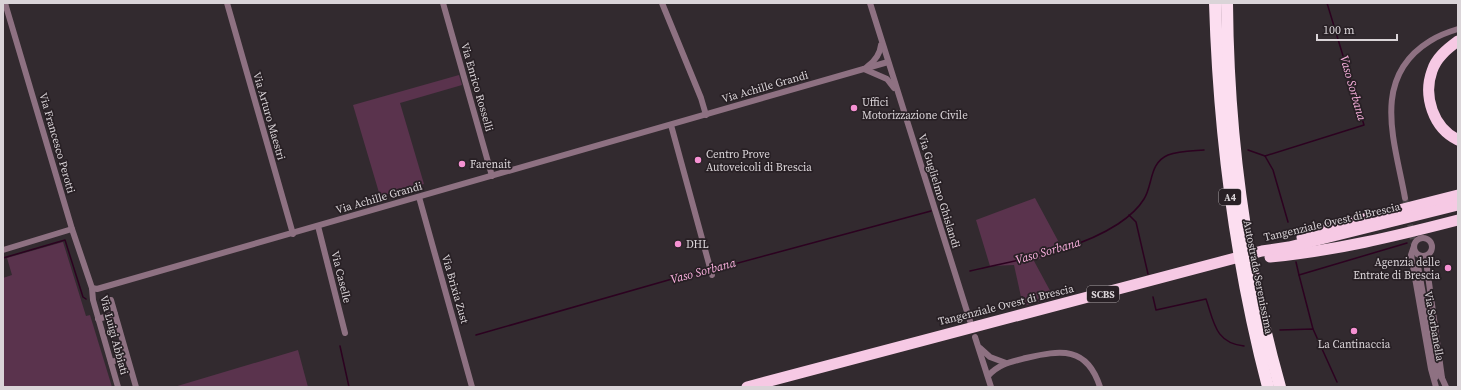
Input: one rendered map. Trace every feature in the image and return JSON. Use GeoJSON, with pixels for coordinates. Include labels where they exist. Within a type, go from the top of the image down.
{"type":"FeatureCollection","features":[{"type":"Feature","properties":{"kind":"highway","name":"Autostrada Serenissima"},"geometry":{"type":"LineString","coordinates":[[1215,3],[1222,131],[1230,198],[1258,349],[1268,387]]}},
{"type":"Feature","properties":{"kind":"highway","name":"Autostrada Serenissima"},"geometry":{"type":"LineString","coordinates":[[1227,3],[1228,57],[1241,194],[1268,345],[1280,387]]}},
{"type":"Feature","properties":{"kind":"highway"},"geometry":{"type":"LineString","coordinates":[[1458,41],[1443,53],[1436,62],[1432,70],[1428,93],[1430,104],[1438,122],[1444,130],[1458,140]]}},
{"type":"Feature","properties":{"kind":"highway"},"geometry":{"type":"LineString","coordinates":[[1379,215],[1399,207],[1458,191]]}},
{"type":"Feature","properties":{"kind":"highway"},"geometry":{"type":"LineString","coordinates":[[1265,256],[1324,229],[1458,195]]}},
{"type":"Feature","properties":{"kind":"highway","name":"Tangenziale Ovest di Brescia"},"geometry":{"type":"LineString","coordinates":[[1265,256],[1289,247],[1458,205]]}},
{"type":"Feature","properties":{"kind":"highway","name":"Tangenziale Ovest di Brescia"},"geometry":{"type":"LineString","coordinates":[[747,387],[961,333],[979,334],[1146,283],[1458,211]]}},
{"type":"Feature","properties":{"kind":"highway"},"geometry":{"type":"LineString","coordinates":[[1265,256],[1312,253],[1370,242],[1458,220]]}},
{"type":"Feature","properties":{"kind":"highway","name":"Tangenziale Ovest di Brescia"},"geometry":{"type":"LineString","coordinates":[[776,387],[961,333]]}},
{"type":"Feature","properties":{"kind":"street","name":"Via Francesco Perotti"},"geometry":{"type":"LineString","coordinates":[[5,3],[72,228],[92,288]]}},
{"type":"Feature","properties":{"kind":"street","name":"Via Arturo Maestri"},"geometry":{"type":"LineString","coordinates":[[227,3],[293,234]]}},
{"type":"Feature","properties":{"kind":"street","name":"Via Enrico Rosselli"},"geometry":{"type":"LineString","coordinates":[[443,3],[492,176]]}},
{"type":"Feature","properties":{"kind":"street"},"geometry":{"type":"LineString","coordinates":[[662,3],[701,98],[706,115]]}},
{"type":"Feature","properties":{"kind":"street","name":"Via Guglielmo Ghislandi"},"geometry":{"type":"LineString","coordinates":[[872,3],[881,40],[970,322]]}},
{"type":"Feature","properties":{"kind":"street"},"geometry":{"type":"LineString","coordinates":[[1405,198],[1391,124],[1390,109],[1393,88],[1402,68],[1418,49],[1440,35],[1458,29]]}},
{"type":"Feature","properties":{"kind":"street","name":"Via Achille Grandi"},"geometry":{"type":"LineString","coordinates":[[864,69],[875,60],[880,52],[881,40]]}},
{"type":"Feature","properties":{"kind":"street","name":"Via Achille Grandi"},"geometry":{"type":"LineString","coordinates":[[92,288],[97,289],[293,234],[888,62]]}},
{"type":"Feature","properties":{"kind":"street"},"geometry":{"type":"LineString","coordinates":[[864,69],[877,73],[887,79],[898,93]]}},
{"type":"Feature","properties":{"kind":"street"},"geometry":{"type":"LineString","coordinates":[[877,73],[890,69]]}},
{"type":"Feature","properties":{"kind":"street"},"geometry":{"type":"LineString","coordinates":[[671,125],[712,275]]}},
{"type":"Feature","properties":{"kind":"street","name":"Via Brixia Zust"},"geometry":{"type":"LineString","coordinates":[[419,197],[472,387]]}},
{"type":"Feature","properties":{"kind":"street","name":"Via Caselle"},"geometry":{"type":"LineString","coordinates":[[318,226],[345,333]]}},
{"type":"Feature","properties":{"kind":"street"},"geometry":{"type":"LineString","coordinates":[[3,250],[72,228]]}},
{"type":"Feature","properties":{"kind":"street"},"geometry":{"type":"LineString","coordinates":[[1428,255],[1418,255],[1414,246],[1421,239],[1428,240],[1432,246],[1428,255],[1427,268],[1442,378]]}},
{"type":"Feature","properties":{"kind":"street","name":"Via Sorbanella"},"geometry":{"type":"LineString","coordinates":[[1414,246],[1411,255],[1431,369],[1436,380],[1436,387]]}},
{"type":"Feature","properties":{"kind":"street"},"geometry":{"type":"LineString","coordinates":[[1418,266],[1436,368],[1436,380]]}},
{"type":"Feature","properties":{"kind":"street","name":"Via Luigi Abbiati"},"geometry":{"type":"LineString","coordinates":[[92,288],[93,300],[118,387]]}},
{"type":"Feature","properties":{"kind":"street"},"geometry":{"type":"LineString","coordinates":[[111,300],[136,387]]}},
{"type":"Feature","properties":{"kind":"street"},"geometry":{"type":"LineString","coordinates":[[98,318],[115,314]]}},
{"type":"Feature","properties":{"kind":"street"},"geometry":{"type":"LineString","coordinates":[[979,334],[983,352],[990,357],[1006,363]]}},
{"type":"Feature","properties":{"kind":"street"},"geometry":{"type":"LineString","coordinates":[[979,334],[991,387]]}},
{"type":"Feature","properties":{"kind":"street"},"geometry":{"type":"LineString","coordinates":[[988,376],[995,369],[1006,363],[1052,352],[1064,352],[1083,360],[1095,374],[1100,387]]}},
{"type":"Feature","properties":{"kind":"street"},"geometry":{"type":"LineString","coordinates":[[111,362],[128,357]]}},
{"type":"Feature","properties":{"kind":"street"},"geometry":{"type":"LineString","coordinates":[[1436,368],[1446,387]]}},
{"type":"Feature","properties":{"kind":"shaded area"},"geometry":{"type":"Polygon","coordinates":[[[459,75],[462,85],[400,103],[424,184],[380,196],[353,105],[459,75]]]}},
{"type":"Feature","properties":{"kind":"shaded area"},"geometry":{"type":"Polygon","coordinates":[[[1035,198],[1063,250],[1034,261],[1054,298],[1023,306],[1014,265],[990,266],[976,220],[1035,198]]]}},
{"type":"Feature","properties":{"kind":"shaded area"},"geometry":{"type":"Polygon","coordinates":[[[63,242],[86,316],[90,315],[112,387],[3,387],[3,278],[12,275],[7,258],[63,242]]]}},
{"type":"Feature","properties":{"kind":"shaded area"},"geometry":{"type":"Polygon","coordinates":[[[298,350],[308,387],[174,387],[298,350]]]}},
{"type":"Feature","properties":{"kind":"waterway","name":"Vaso Sorbana"},"geometry":{"type":"LineString","coordinates":[[1248,150],[1265,156],[1364,125],[1327,3]]}},
{"type":"Feature","properties":{"kind":"waterway","name":"Vaso Sorbana"},"geometry":{"type":"LineString","coordinates":[[970,271],[1046,254],[1101,234],[1121,222],[1139,206],[1147,193],[1154,169],[1162,159],[1168,155],[1186,151],[1204,150]]}},
{"type":"Feature","properties":{"kind":"waterway"},"geometry":{"type":"LineString","coordinates":[[1265,156],[1273,170],[1288,222]]}},
{"type":"Feature","properties":{"kind":"waterway","name":"Vaso Sorbana"},"geometry":{"type":"LineString","coordinates":[[712,270],[931,211]]}},
{"type":"Feature","properties":{"kind":"waterway"},"geometry":{"type":"LineString","coordinates":[[1129,215],[1136,222],[1148,274]]}},
{"type":"Feature","properties":{"kind":"waterway","name":"Vaso Sorbana"},"geometry":{"type":"LineString","coordinates":[[3,258],[65,240],[83,297],[86,299]]}},
{"type":"Feature","properties":{"kind":"waterway"},"geometry":{"type":"LineString","coordinates":[[1296,262],[1299,275],[1407,243]]}},
{"type":"Feature","properties":{"kind":"waterway","name":"Vaso Sorbana"},"geometry":{"type":"LineString","coordinates":[[476,335],[672,279],[709,271]]}},
{"type":"Feature","properties":{"kind":"waterway"},"geometry":{"type":"LineString","coordinates":[[1299,275],[1313,329]]}},
{"type":"Feature","properties":{"kind":"waterway"},"geometry":{"type":"LineString","coordinates":[[1153,297],[1156,310],[1206,299],[1214,323],[1221,336],[1227,341],[1244,346]]}},
{"type":"Feature","properties":{"kind":"waterway"},"geometry":{"type":"LineString","coordinates":[[1280,330],[1313,329],[1337,382]]}},
{"type":"Feature","properties":{"kind":"waterway","name":"Vaso Sorbana"},"geometry":{"type":"LineString","coordinates":[[340,346],[349,387]]}},
{"type":"Feature","properties":{"kind":"tunnel"},"geometry":{"type":"LineString","coordinates":[[1405,198],[1418,266]]}},
{"type":"Feature","properties":{"kind":"place","name":"Uffici Motorizzazione Civile"},"geometry":{"type":"Point","coordinates":[854,108]}},
{"type":"Feature","properties":{"kind":"place","name":"Centro Prove Autoveicoli di Brescia"},"geometry":{"type":"Point","coordinates":[698,160]}},
{"type":"Feature","properties":{"kind":"place","name":"Farenait"},"geometry":{"type":"Point","coordinates":[462,164]}},
{"type":"Feature","properties":{"kind":"place","name":"DHL"},"geometry":{"type":"Point","coordinates":[678,244]}},
{"type":"Feature","properties":{"kind":"place","name":"Agenzia delle Entrate di Brescia"},"geometry":{"type":"Point","coordinates":[1448,268]}},
{"type":"Feature","properties":{"kind":"place","name":"La Cantinaccia"},"geometry":{"type":"Point","coordinates":[1354,331]}}]}
